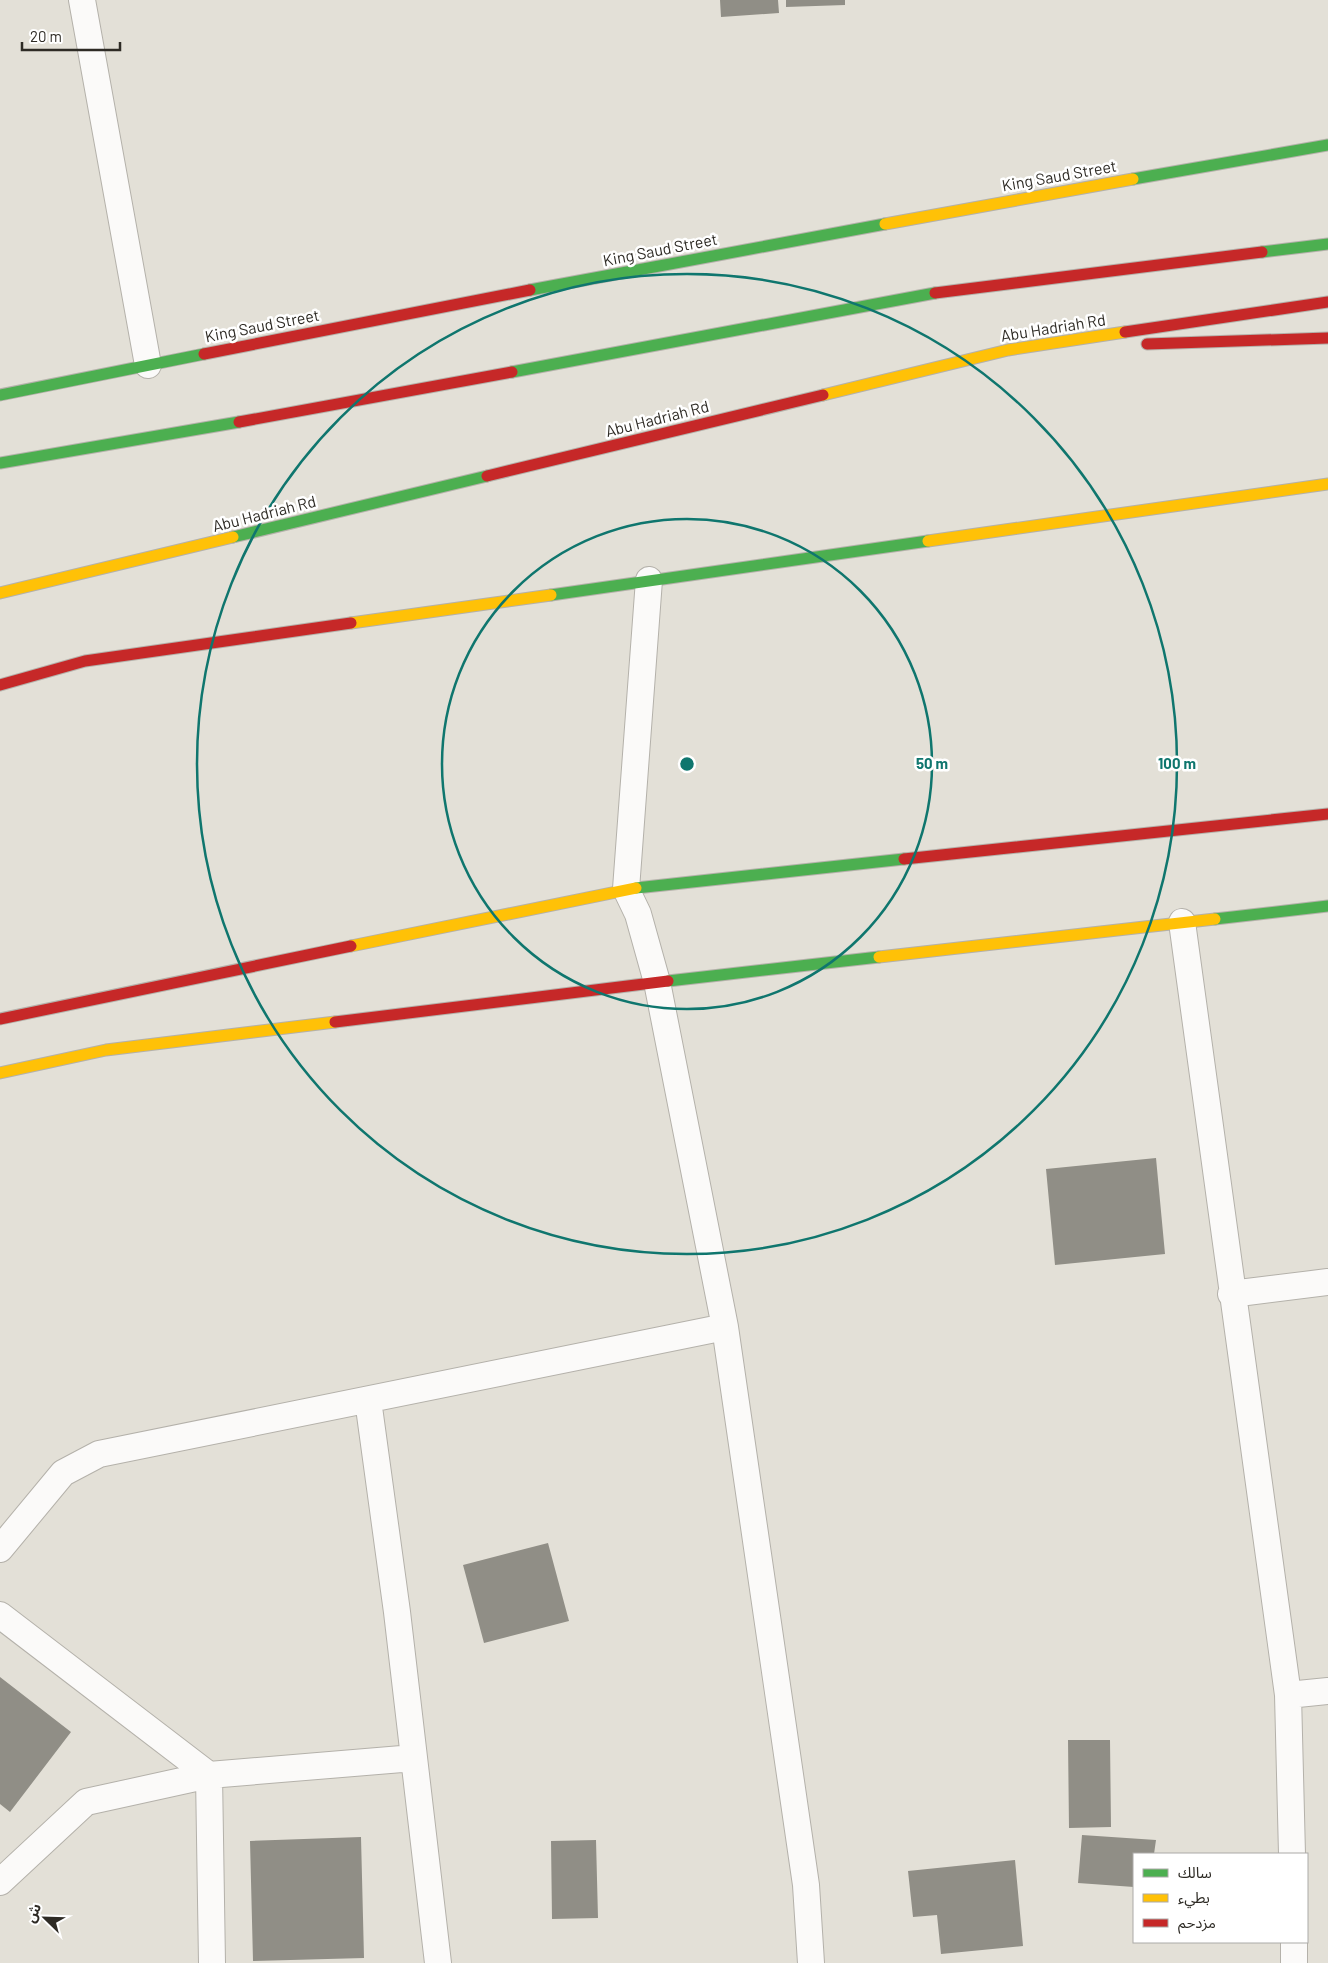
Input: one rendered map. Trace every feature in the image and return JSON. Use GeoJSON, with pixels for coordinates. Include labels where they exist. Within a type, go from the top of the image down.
{"type":"FeatureCollection","features":[{"type":"Feature","properties":{"kind":"main road","name":"King Saud Street"},"geometry":{"type":"LineString","coordinates":[[0,395],[945,212],[1328,145]]}},
{"type":"Feature","properties":{"kind":"main road"},"geometry":{"type":"LineString","coordinates":[[0,463],[310,410],[954,289],[1328,244]]}},
{"type":"Feature","properties":{"kind":"main road","name":"Abu Hadriah Rd"},"geometry":{"type":"LineString","coordinates":[[0,593],[1008,350],[1328,302]]}},
{"type":"Feature","properties":{"kind":"main road"},"geometry":{"type":"LineString","coordinates":[[1134,345],[1328,338]]}},
{"type":"Feature","properties":{"kind":"main road"},"geometry":{"type":"LineString","coordinates":[[1008,350],[1114,346]]}},
{"type":"Feature","properties":{"kind":"main road"},"geometry":{"type":"LineString","coordinates":[[0,685],[85,661],[1328,484]]}},
{"type":"Feature","properties":{"kind":"main road"},"geometry":{"type":"LineString","coordinates":[[0,1019],[626,889],[1328,814]]}},
{"type":"Feature","properties":{"kind":"main road"},"geometry":{"type":"LineString","coordinates":[[0,1073],[106,1050],[657,982],[1328,906]]}},
{"type":"Feature","properties":{"kind":"street"},"geometry":{"type":"LineString","coordinates":[[82,0],[148,365]]}},
{"type":"Feature","properties":{"kind":"street"},"geometry":{"type":"LineString","coordinates":[[649,580],[626,889],[638,914],[657,982],[725,1327],[806,1885],[811,1963]]}},
{"type":"Feature","properties":{"kind":"street"},"geometry":{"type":"LineString","coordinates":[[1182,922],[1231,1294],[1288,1695],[1292,1853]]}},
{"type":"Feature","properties":{"kind":"street"},"geometry":{"type":"LineString","coordinates":[[1231,1294],[1328,1282]]}},
{"type":"Feature","properties":{"kind":"street"},"geometry":{"type":"LineString","coordinates":[[0,1548],[63,1473],[99,1454],[725,1327]]}},
{"type":"Feature","properties":{"kind":"street"},"geometry":{"type":"LineString","coordinates":[[368,1400],[396,1602],[438,1963]]}},
{"type":"Feature","properties":{"kind":"street"},"geometry":{"type":"LineString","coordinates":[[0,1615],[209,1775]]}},
{"type":"Feature","properties":{"kind":"street"},"geometry":{"type":"LineString","coordinates":[[1288,1695],[1328,1691]]}},
{"type":"Feature","properties":{"kind":"street"},"geometry":{"type":"LineString","coordinates":[[0,1882],[86,1802],[209,1775],[414,1758]]}},
{"type":"Feature","properties":{"kind":"street"},"geometry":{"type":"LineString","coordinates":[[209,1775],[212,1963]]}},
{"type":"Feature","properties":{"kind":"street"},"geometry":{"type":"LineString","coordinates":[[1294,1943],[1294,1963]]}},
{"type":"Feature","properties":{"kind":"building"},"geometry":{"type":"Polygon","coordinates":[[[720,0],[778,0],[779,13],[721,17],[720,0]]]}},
{"type":"Feature","properties":{"kind":"building"},"geometry":{"type":"Polygon","coordinates":[[[786,0],[845,0],[845,5],[786,7],[786,0]]]}},
{"type":"Feature","properties":{"kind":"building"},"geometry":{"type":"Polygon","coordinates":[[[1156,1158],[1165,1254],[1055,1265],[1046,1169],[1156,1158]]]}},
{"type":"Feature","properties":{"kind":"building"},"geometry":{"type":"Polygon","coordinates":[[[548,1543],[569,1621],[484,1643],[463,1565],[548,1543]]]}},
{"type":"Feature","properties":{"kind":"building"},"geometry":{"type":"Polygon","coordinates":[[[0,1677],[71,1732],[10,1812],[0,1804],[0,1677]]]}},
{"type":"Feature","properties":{"kind":"building"},"geometry":{"type":"Polygon","coordinates":[[[1068,1740],[1110,1740],[1111,1827],[1069,1828],[1068,1740]]]}},
{"type":"Feature","properties":{"kind":"building"},"geometry":{"type":"Polygon","coordinates":[[[1082,1835],[1156,1840],[1154,1853],[1133,1853],[1133,1887],[1078,1883],[1082,1835]]]}},
{"type":"Feature","properties":{"kind":"building"},"geometry":{"type":"Polygon","coordinates":[[[361,1837],[364,1958],[253,1961],[250,1841],[361,1837]]]}},
{"type":"Feature","properties":{"kind":"building"},"geometry":{"type":"Polygon","coordinates":[[[596,1840],[598,1918],[552,1919],[551,1841],[596,1840]]]}},
{"type":"Feature","properties":{"kind":"building"},"geometry":{"type":"Polygon","coordinates":[[[1015,1860],[1023,1946],[941,1954],[937,1915],[913,1917],[908,1871],[1015,1860]]]}},
{"type":"Feature","properties":{"kind":"traffic: fast"},"geometry":{"type":"LineString","coordinates":[[1133,179],[1328,145]]}},
{"type":"Feature","properties":{"kind":"traffic: fast"},"geometry":{"type":"LineString","coordinates":[[530,290],[885,224]]}},
{"type":"Feature","properties":{"kind":"traffic: fast"},"geometry":{"type":"LineString","coordinates":[[1262,252],[1328,244]]}},
{"type":"Feature","properties":{"kind":"traffic: fast"},"geometry":{"type":"LineString","coordinates":[[512,372],[935,293]]}},
{"type":"Feature","properties":{"kind":"traffic: fast"},"geometry":{"type":"LineString","coordinates":[[0,395],[204,354]]}},
{"type":"Feature","properties":{"kind":"traffic: fast"},"geometry":{"type":"LineString","coordinates":[[0,463],[239,422]]}},
{"type":"Feature","properties":{"kind":"traffic: fast"},"geometry":{"type":"LineString","coordinates":[[233,537],[487,476]]}},
{"type":"Feature","properties":{"kind":"traffic: fast"},"geometry":{"type":"LineString","coordinates":[[551,595],[928,541]]}},
{"type":"Feature","properties":{"kind":"traffic: fast"},"geometry":{"type":"LineString","coordinates":[[636,888],[904,859]]}},
{"type":"Feature","properties":{"kind":"traffic: fast"},"geometry":{"type":"LineString","coordinates":[[1215,919],[1328,906]]}},
{"type":"Feature","properties":{"kind":"traffic: fast"},"geometry":{"type":"LineString","coordinates":[[668,981],[879,957]]}},
{"type":"Feature","properties":{"kind":"traffic: slow"},"geometry":{"type":"LineString","coordinates":[[885,224],[1133,179]]}},
{"type":"Feature","properties":{"kind":"traffic: slow"},"geometry":{"type":"LineString","coordinates":[[823,395],[1008,350],[1125,332]]}},
{"type":"Feature","properties":{"kind":"traffic: slow"},"geometry":{"type":"LineString","coordinates":[[928,541],[1328,484]]}},
{"type":"Feature","properties":{"kind":"traffic: slow"},"geometry":{"type":"LineString","coordinates":[[0,593],[233,537]]}},
{"type":"Feature","properties":{"kind":"traffic: slow"},"geometry":{"type":"LineString","coordinates":[[351,623],[551,595]]}},
{"type":"Feature","properties":{"kind":"traffic: slow"},"geometry":{"type":"LineString","coordinates":[[351,946],[636,888]]}},
{"type":"Feature","properties":{"kind":"traffic: slow"},"geometry":{"type":"LineString","coordinates":[[879,957],[1215,919]]}},
{"type":"Feature","properties":{"kind":"traffic: slow"},"geometry":{"type":"LineString","coordinates":[[0,1073],[106,1050],[335,1022]]}},
{"type":"Feature","properties":{"kind":"traffic: jam"},"geometry":{"type":"LineString","coordinates":[[935,293],[1262,252]]}},
{"type":"Feature","properties":{"kind":"traffic: jam"},"geometry":{"type":"LineString","coordinates":[[204,354],[530,290]]}},
{"type":"Feature","properties":{"kind":"traffic: jam"},"geometry":{"type":"LineString","coordinates":[[1125,332],[1328,302]]}},
{"type":"Feature","properties":{"kind":"traffic: jam"},"geometry":{"type":"LineString","coordinates":[[1147,344],[1328,338]]}},
{"type":"Feature","properties":{"kind":"traffic: jam"},"geometry":{"type":"LineString","coordinates":[[239,422],[512,372]]}},
{"type":"Feature","properties":{"kind":"traffic: jam"},"geometry":{"type":"LineString","coordinates":[[487,476],[823,395]]}},
{"type":"Feature","properties":{"kind":"traffic: jam"},"geometry":{"type":"LineString","coordinates":[[0,685],[85,661],[351,623]]}},
{"type":"Feature","properties":{"kind":"traffic: jam"},"geometry":{"type":"LineString","coordinates":[[904,859],[1328,814]]}},
{"type":"Feature","properties":{"kind":"traffic: jam"},"geometry":{"type":"LineString","coordinates":[[0,1019],[351,946]]}},
{"type":"Feature","properties":{"kind":"traffic: jam"},"geometry":{"type":"LineString","coordinates":[[335,1022],[668,981]]}}]}
